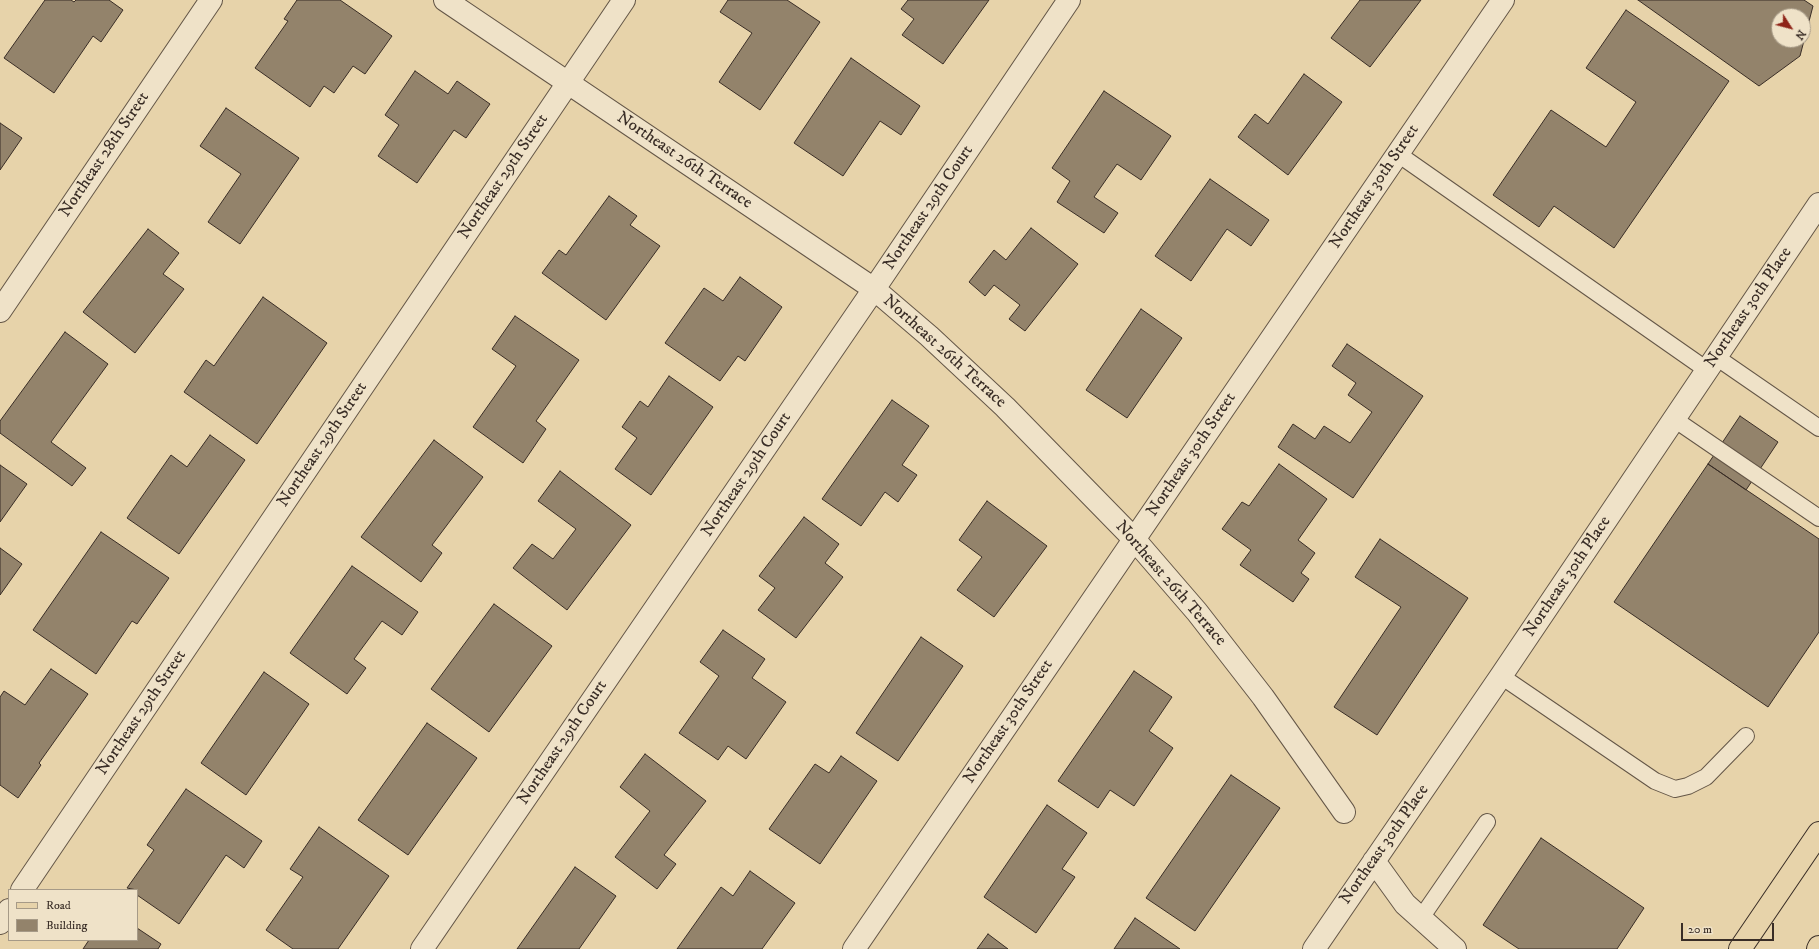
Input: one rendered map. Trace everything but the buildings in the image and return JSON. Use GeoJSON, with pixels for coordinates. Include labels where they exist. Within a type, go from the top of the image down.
{"type":"FeatureCollection","features":[{"type":"Feature","properties":{"kind":"main road"},"geometry":{"type":"LineString","coordinates":[[1740,949],[1819,833]]}},
{"type":"Feature","properties":{"kind":"street","name":"Northeast 28th Street"},"geometry":{"type":"LineString","coordinates":[[0,310],[211,0]]}},
{"type":"Feature","properties":{"kind":"street","name":"Northeast 26th Terrace"},"geometry":{"type":"LineString","coordinates":[[445,0],[874,289],[929,336],[1005,407],[1134,539],[1197,612],[1263,697],[1344,812]]}},
{"type":"Feature","properties":{"kind":"street","name":"Northeast 29th Street"},"geometry":{"type":"LineString","coordinates":[[23,889],[624,0]]}},
{"type":"Feature","properties":{"kind":"street","name":"Northeast 29th Court"},"geometry":{"type":"LineString","coordinates":[[422,949],[874,289],[1069,0]]}},
{"type":"Feature","properties":{"kind":"street","name":"Northeast 30th Street"},"geometry":{"type":"LineString","coordinates":[[854,949],[1503,0]]}},
{"type":"Feature","properties":{"kind":"street","name":"Northeast 30th Place"},"geometry":{"type":"LineString","coordinates":[[1314,949],[1501,676],[1819,204]]}},
{"type":"Feature","properties":{"kind":"street"},"geometry":{"type":"LineString","coordinates":[[1374,861],[1405,904],[1455,949]]}},
{"type":"Feature","properties":{"kind":"street"},"geometry":{"type":"LineString","coordinates":[[0,923],[8,911]]}},
{"type":"Feature","properties":{"kind":"lane"},"geometry":{"type":"LineString","coordinates":[[1398,154],[1712,364],[1819,428]]}},
{"type":"Feature","properties":{"kind":"lane"},"geometry":{"type":"LineString","coordinates":[[1674,419],[1819,518]]}},
{"type":"Feature","properties":{"kind":"lane"},"geometry":{"type":"LineString","coordinates":[[1501,676],[1655,781],[1675,789],[1688,786],[1706,777],[1746,736]]}},
{"type":"Feature","properties":{"kind":"lane"},"geometry":{"type":"LineString","coordinates":[[1421,918],[1487,822]]}}]}
